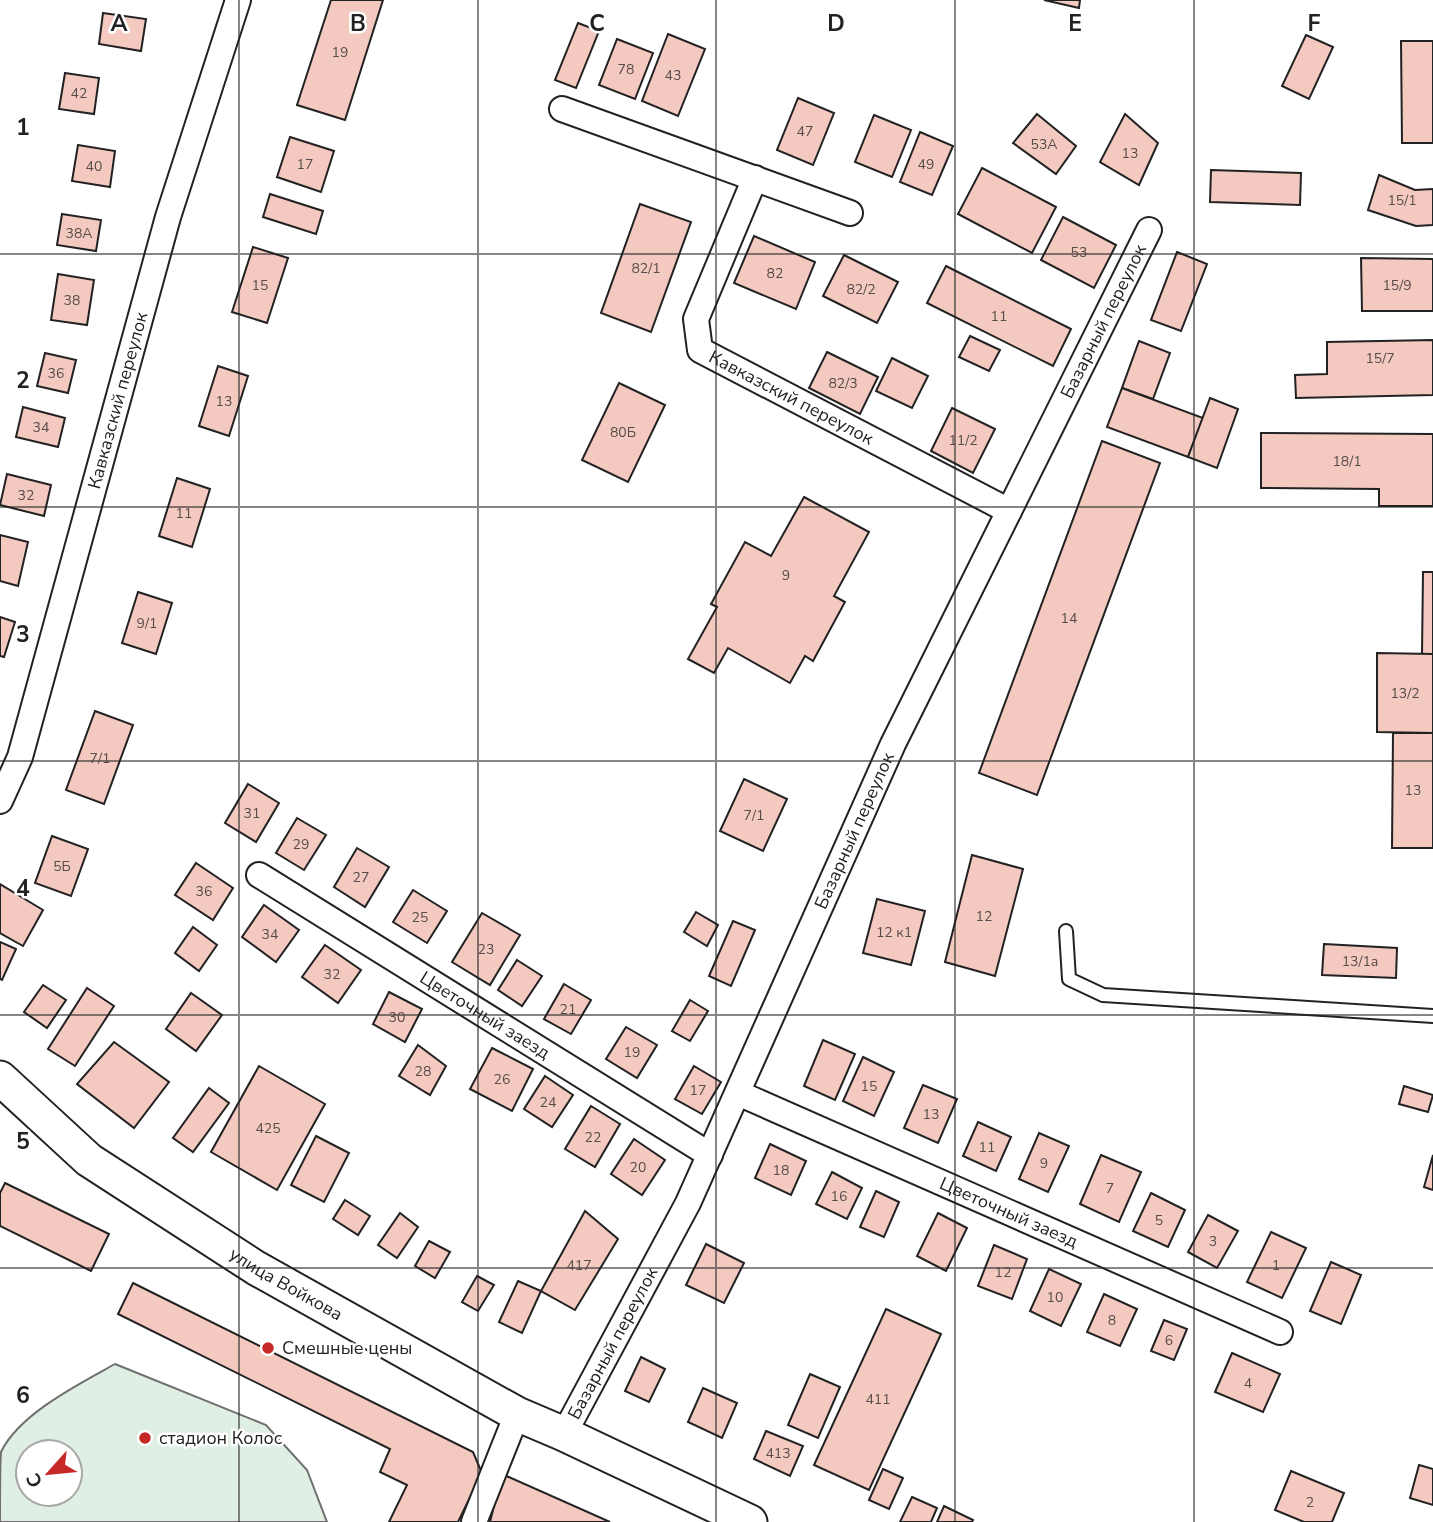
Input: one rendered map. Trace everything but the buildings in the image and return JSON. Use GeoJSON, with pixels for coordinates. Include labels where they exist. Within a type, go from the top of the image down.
{"type":"FeatureCollection","features":[{"type":"Feature","properties":{"kind":"street","name":"Кавказский переулок"},"geometry":{"type":"LineString","coordinates":[[0,801],[20,757],[168,217],[238,0]]}},
{"type":"Feature","properties":{"kind":"street"},"geometry":{"type":"LineString","coordinates":[[562,110],[850,213]]}},
{"type":"Feature","properties":{"kind":"street","name":"Кавказский переулок"},"geometry":{"type":"LineString","coordinates":[[755,178],[696,319],[699,350],[1009,511]]}},
{"type":"Feature","properties":{"kind":"street","name":"Базарный переулок"},"geometry":{"type":"LineString","coordinates":[[564,1434],[688,1203],[893,744],[1149,230]]}},
{"type":"Feature","properties":{"kind":"street","name":"Цветочный заезд"},"geometry":{"type":"LineString","coordinates":[[260,875],[710,1155]]}},
{"type":"Feature","properties":{"kind":"street","name":"улица Войкова"},"geometry":{"type":"LineString","coordinates":[[0,1078],[89,1160],[256,1268],[517,1414],[750,1522]]}},
{"type":"Feature","properties":{"kind":"street","name":"Цветочный заезд"},"geometry":{"type":"LineString","coordinates":[[738,1093],[1280,1332]]}},
{"type":"Feature","properties":{"kind":"street"},"geometry":{"type":"LineString","coordinates":[[474,1522],[517,1414]]}},
{"type":"Feature","properties":{"kind":"lane"},"geometry":{"type":"LineString","coordinates":[[1066,931],[1069,979],[1103,995],[1433,1016]]}},
{"type":"Feature","properties":{"kind":"green space","name":"стадион Колос"},"geometry":{"type":"Polygon","coordinates":[[[115,1364],[266,1425],[307,1470],[327,1522],[0,1522],[1,1452],[21,1425],[68,1391],[115,1364]]]}},
{"type":"Feature","properties":{"kind":"place","name":"Смешные цены"},"geometry":{"type":"Point","coordinates":[268,1348]}},
{"type":"Feature","properties":{"kind":"place","name":"стадион Колос"},"geometry":{"type":"Point","coordinates":[145,1438]}}]}
